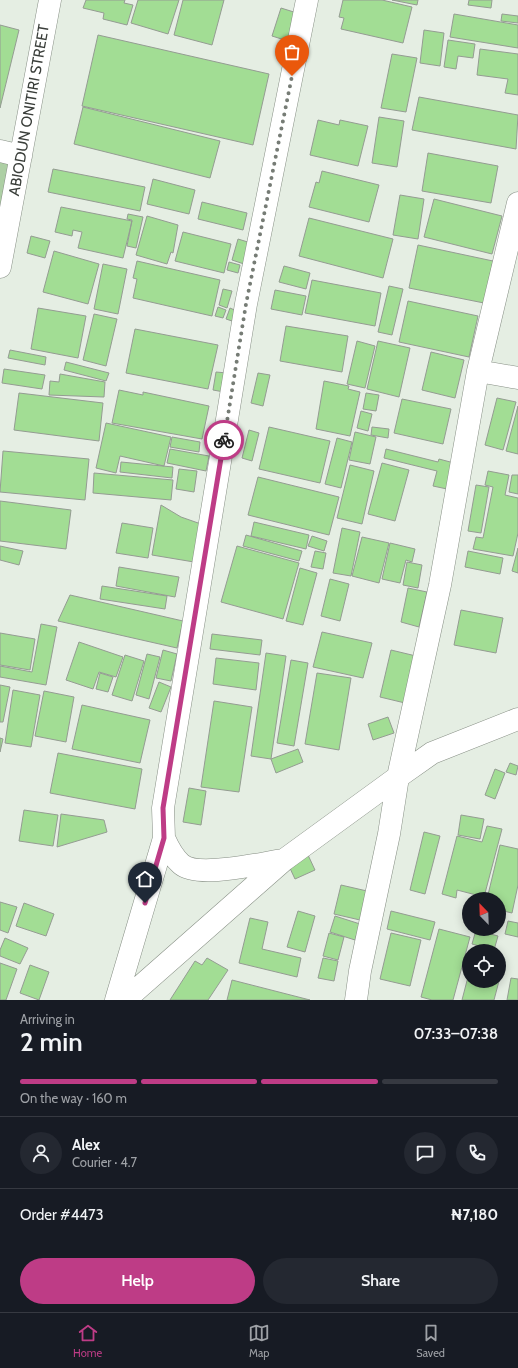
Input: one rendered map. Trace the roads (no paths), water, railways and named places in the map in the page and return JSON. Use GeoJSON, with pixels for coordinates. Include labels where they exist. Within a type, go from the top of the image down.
{"type":"FeatureCollection","features":[{"type":"Feature","properties":{"kind":"street","name":"ABIODUN ONITIRI STREET"},"geometry":{"type":"LineString","coordinates":[[0,267],[50,0]]}},
{"type":"Feature","properties":{"kind":"street"},"geometry":{"type":"LineString","coordinates":[[116,1000],[164,838],[163,808],[246,304],[307,0]]}},
{"type":"Feature","properties":{"kind":"street"},"geometry":{"type":"LineString","coordinates":[[0,151],[21,156]]}},
{"type":"Feature","properties":{"kind":"street"},"geometry":{"type":"LineString","coordinates":[[356,1000],[360,972],[389,834],[398,778],[440,585],[478,371],[518,203]]}},
{"type":"Feature","properties":{"kind":"street"},"geometry":{"type":"LineString","coordinates":[[478,371],[518,378]]}},
{"type":"Feature","properties":{"kind":"street"},"geometry":{"type":"LineString","coordinates":[[125,1000],[284,860],[432,753],[518,718]]}},
{"type":"Feature","properties":{"kind":"street"},"geometry":{"type":"LineString","coordinates":[[164,838],[181,864],[192,870],[205,872],[284,860]]}}]}
